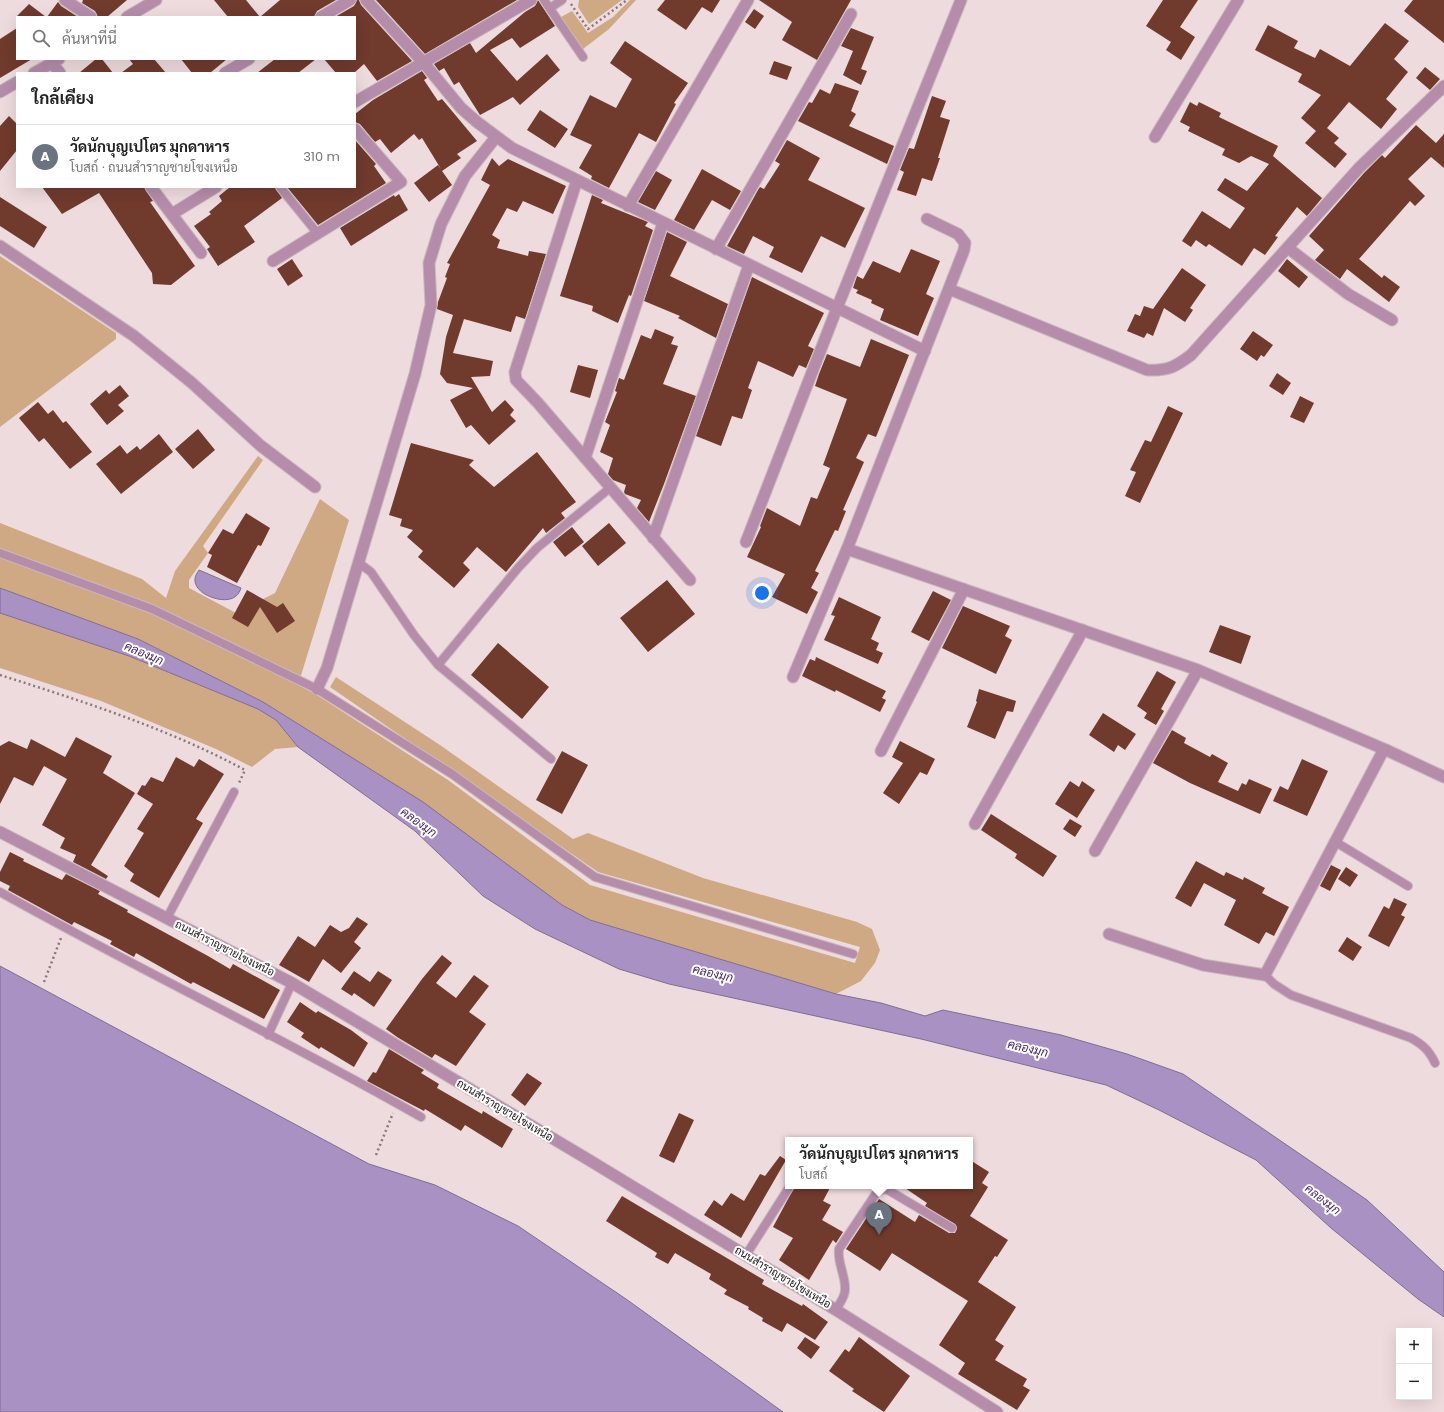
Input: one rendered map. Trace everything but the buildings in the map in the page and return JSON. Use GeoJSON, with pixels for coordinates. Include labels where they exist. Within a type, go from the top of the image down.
{"type":"FeatureCollection","features":[{"type":"Feature","properties":{"kind":"street"},"geometry":{"type":"LineString","coordinates":[[65,0],[89,16]]}},
{"type":"Feature","properties":{"kind":"street"},"geometry":{"type":"LineString","coordinates":[[129,16],[156,0]]}},
{"type":"Feature","properties":{"kind":"street"},"geometry":{"type":"LineString","coordinates":[[323,16],[350,0]]}},
{"type":"Feature","properties":{"kind":"street"},"geometry":{"type":"LineString","coordinates":[[366,0],[424,62],[461,108],[496,137],[512,148],[749,266],[925,350]]}},
{"type":"Feature","properties":{"kind":"street"},"geometry":{"type":"LineString","coordinates":[[356,101],[531,0]]}},
{"type":"Feature","properties":{"kind":"street"},"geometry":{"type":"LineString","coordinates":[[628,206],[748,0]]}},
{"type":"Feature","properties":{"kind":"street"},"geometry":{"type":"LineString","coordinates":[[746,542],[837,308],[961,0]]}},
{"type":"Feature","properties":{"kind":"street"},"geometry":{"type":"LineString","coordinates":[[1155,137],[1238,0]]}},
{"type":"Feature","properties":{"kind":"street"},"geometry":{"type":"LineString","coordinates":[[716,249],[851,14]]}},
{"type":"Feature","properties":{"kind":"street"},"geometry":{"type":"LineString","coordinates":[[227,72],[247,60]]}},
{"type":"Feature","properties":{"kind":"street"},"geometry":{"type":"LineString","coordinates":[[36,72],[55,61],[60,72]]}},
{"type":"Feature","properties":{"kind":"street"},"geometry":{"type":"LineString","coordinates":[[0,92],[16,83]]}},
{"type":"Feature","properties":{"kind":"street"},"geometry":{"type":"LineString","coordinates":[[949,289],[1147,370],[1163,371],[1176,366],[1191,355],[1359,168],[1444,86]]}},
{"type":"Feature","properties":{"kind":"street"},"geometry":{"type":"LineString","coordinates":[[273,261],[401,182],[356,130]]}},
{"type":"Feature","properties":{"kind":"street"},"geometry":{"type":"LineString","coordinates":[[317,689],[327,668],[415,374],[431,305],[429,263],[441,224],[465,176],[496,137]]}},
{"type":"Feature","properties":{"kind":"street"},"geometry":{"type":"LineString","coordinates":[[577,180],[515,372],[516,380],[538,403],[690,580]]}},
{"type":"Feature","properties":{"kind":"street"},"geometry":{"type":"LineString","coordinates":[[153,188],[200,253]]}},
{"type":"Feature","properties":{"kind":"street"},"geometry":{"type":"LineString","coordinates":[[172,214],[214,188]]}},
{"type":"Feature","properties":{"kind":"street"},"geometry":{"type":"LineString","coordinates":[[793,677],[847,549],[964,250],[964,244],[958,234],[927,219]]}},
{"type":"Feature","properties":{"kind":"street"},"geometry":{"type":"LineString","coordinates":[[585,458],[663,223]]}},
{"type":"Feature","properties":{"kind":"street"},"geometry":{"type":"LineString","coordinates":[[0,246],[134,336],[192,383],[261,446],[315,488]]}},
{"type":"Feature","properties":{"kind":"street"},"geometry":{"type":"LineString","coordinates":[[1288,248],[1348,294],[1392,320]]}},
{"type":"Feature","properties":{"kind":"street"},"geometry":{"type":"LineString","coordinates":[[654,538],[749,266]]}},
{"type":"Feature","properties":{"kind":"street"},"geometry":{"type":"LineString","coordinates":[[847,549],[1198,670],[1384,749],[1444,777]]}},
{"type":"Feature","properties":{"kind":"street"},"geometry":{"type":"LineString","coordinates":[[881,751],[964,589]]}},
{"type":"Feature","properties":{"kind":"street"},"geometry":{"type":"LineString","coordinates":[[975,824],[1083,630]]}},
{"type":"Feature","properties":{"kind":"street"},"geometry":{"type":"LineString","coordinates":[[1094,851],[1198,670]]}},
{"type":"Feature","properties":{"kind":"street"},"geometry":{"type":"LineString","coordinates":[[1109,934],[1203,965],[1265,975],[1334,841],[1384,749]]}},
{"type":"Feature","properties":{"kind":"street","name":"ถนนสำราญชายโขงเหนือ"},"geometry":{"type":"LineString","coordinates":[[0,832],[292,983],[746,1255],[997,1412]]}},
{"type":"Feature","properties":{"kind":"lane"},"geometry":{"type":"LineString","coordinates":[[544,0],[583,57]]}},
{"type":"Feature","properties":{"kind":"lane"},"geometry":{"type":"LineString","coordinates":[[550,8],[562,0]]}},
{"type":"Feature","properties":{"kind":"lane"},"geometry":{"type":"LineString","coordinates":[[281,188],[318,234]]}},
{"type":"Feature","properties":{"kind":"lane"},"geometry":{"type":"LineString","coordinates":[[438,665],[537,548],[610,488]]}},
{"type":"Feature","properties":{"kind":"lane"},"geometry":{"type":"LineString","coordinates":[[0,553],[152,609],[317,689],[452,774],[595,877],[853,954]]}},
{"type":"Feature","properties":{"kind":"lane"},"geometry":{"type":"LineString","coordinates":[[359,563],[371,572],[414,635],[438,665],[551,759]]}},
{"type":"Feature","properties":{"kind":"lane"},"geometry":{"type":"LineString","coordinates":[[167,918],[234,792]]}},
{"type":"Feature","properties":{"kind":"lane"},"geometry":{"type":"LineString","coordinates":[[1334,841],[1408,886]]}},
{"type":"Feature","properties":{"kind":"lane"},"geometry":{"type":"LineString","coordinates":[[0,892],[65,929],[357,1080],[421,1117]]}},
{"type":"Feature","properties":{"kind":"lane"},"geometry":{"type":"LineString","coordinates":[[1265,975],[1274,984],[1291,995],[1410,1038],[1422,1044],[1430,1052],[1435,1063]]}},
{"type":"Feature","properties":{"kind":"lane"},"geometry":{"type":"LineString","coordinates":[[268,1035],[292,983]]}},
{"type":"Feature","properties":{"kind":"lane"},"geometry":{"type":"LineString","coordinates":[[746,1255],[788,1189]]}},
{"type":"Feature","properties":{"kind":"lane"},"geometry":{"type":"LineString","coordinates":[[836,1310],[844,1296],[845,1290],[838,1256],[839,1249],[877,1192],[883,1189],[888,1190],[952,1228]]}},
{"type":"Feature","properties":{"kind":"path"},"geometry":{"type":"LineString","coordinates":[[569,0],[588,29],[627,0]]}},
{"type":"Feature","properties":{"kind":"path"},"geometry":{"type":"LineString","coordinates":[[0,675],[104,708],[224,758],[246,770],[234,792]]}},
{"type":"Feature","properties":{"kind":"path"},"geometry":{"type":"LineString","coordinates":[[44,982],[65,929]]}},
{"type":"Feature","properties":{"kind":"path"},"geometry":{"type":"LineString","coordinates":[[376,1156],[397,1103]]}},
{"type":"Feature","properties":{"kind":"shaded area"},"geometry":{"type":"Polygon","coordinates":[[[579,0],[622,0],[589,24],[578,7],[579,0]]]}},
{"type":"Feature","properties":{"kind":"shaded area"},"geometry":{"type":"Polygon","coordinates":[[[630,0],[636,0],[609,29],[583,49],[561,17],[572,11],[588,33],[613,17],[630,0]]]}},
{"type":"Feature","properties":{"kind":"shaded area"},"geometry":{"type":"Polygon","coordinates":[[[0,256],[116,333],[116,339],[0,427],[0,256]]]}},
{"type":"Feature","properties":{"kind":"shaded area"},"geometry":{"type":"Polygon","coordinates":[[[258,456],[263,460],[203,546],[208,553],[189,580],[189,588],[251,621],[263,599],[275,593],[320,499],[349,520],[298,685],[317,695],[448,780],[590,885],[855,963],[860,947],[598,872],[330,687],[336,677],[440,745],[573,839],[588,833],[703,878],[857,922],[872,929],[880,950],[875,963],[861,981],[836,994],[590,920],[562,905],[309,731],[263,702],[138,639],[0,588],[0,523],[142,579],[166,598],[175,571],[258,456]]]}},
{"type":"Feature","properties":{"kind":"shaded area"},"geometry":{"type":"Polygon","coordinates":[[[0,613],[129,656],[258,709],[276,720],[298,747],[275,749],[252,767],[216,749],[101,701],[0,668],[0,613]]]}},
{"type":"Feature","properties":{"kind":"water"},"geometry":{"type":"Polygon","coordinates":[[[199,570],[241,588],[239,593],[231,599],[225,600],[204,594],[196,584],[195,577],[199,570]]]}},
{"type":"Feature","properties":{"kind":"water","name":"คลองมุก"},"geometry":{"type":"Polygon","coordinates":[[[0,588],[138,639],[263,702],[423,802],[562,905],[590,920],[836,994],[881,1003],[925,1016],[943,1010],[1061,1035],[1127,1054],[1183,1074],[1367,1200],[1444,1272],[1444,1317],[1418,1299],[1331,1228],[1256,1160],[1159,1110],[1106,1085],[921,1039],[669,984],[619,969],[535,929],[483,896],[415,831],[298,747],[276,720],[258,709],[129,656],[0,613],[0,588]]]}},
{"type":"Feature","properties":{"kind":"water"},"geometry":{"type":"Polygon","coordinates":[[[0,966],[369,1164],[435,1185],[518,1226],[626,1299],[783,1412],[0,1412],[0,966]]]}},
{"type":"Feature","properties":{"kind":"place","name":"วัดนักบุญเปโตร มุกดาหาร"},"geometry":{"type":"Point","coordinates":[879,1235]}}]}
